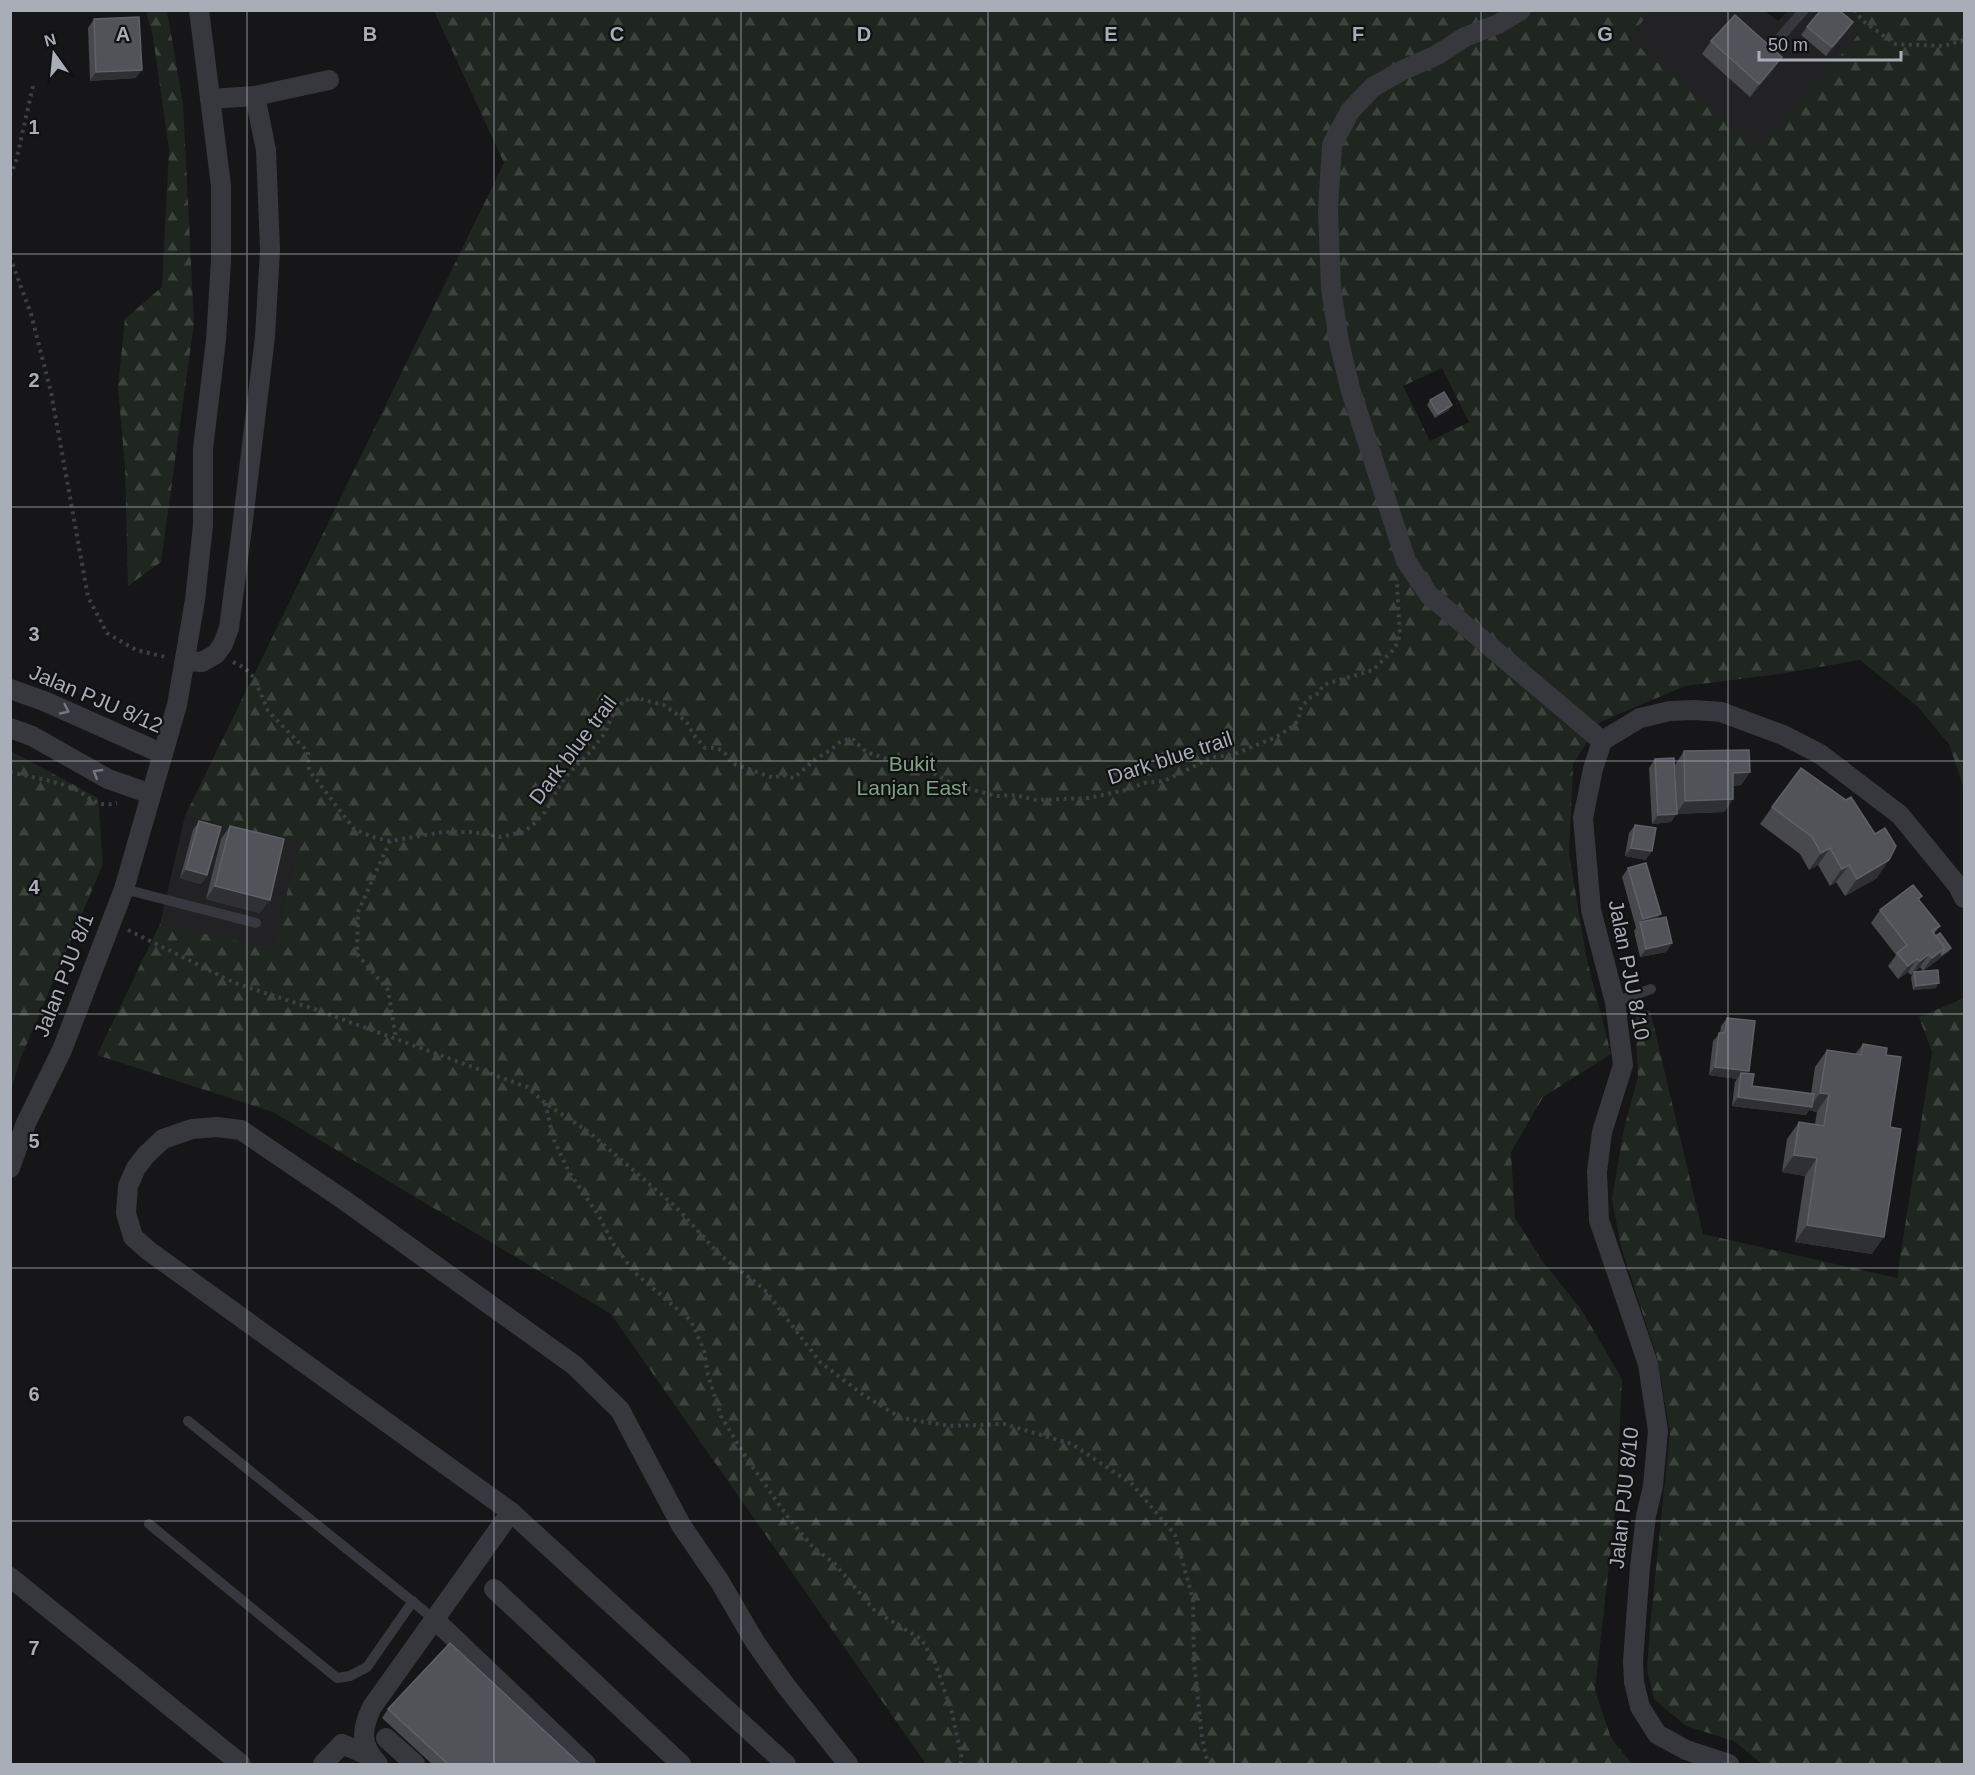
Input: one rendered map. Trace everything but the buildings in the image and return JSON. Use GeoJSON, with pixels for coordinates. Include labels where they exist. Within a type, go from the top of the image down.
{"type":"FeatureCollection","features":[{"type":"Feature","properties":{"kind":"street","name":"Jalan PJU 8/1"},"geometry":{"type":"LineString","coordinates":[[10,1168],[26,1123],[62,1050],[124,889],[177,705],[195,600],[203,525],[203,449],[216,340],[221,261],[221,186],[199,10]]}},
{"type":"Feature","properties":{"kind":"street"},"geometry":{"type":"LineString","coordinates":[[1521,10],[1373,87],[1350,111],[1332,145],[1329,176],[1329,250],[1331,288],[1339,342],[1357,411],[1406,561],[1429,595],[1602,741],[1640,718],[1670,711],[1694,710],[1721,712],[1783,735],[1820,754],[1900,815],[1958,886],[1965,898]]}},
{"type":"Feature","properties":{"kind":"street"},"geometry":{"type":"LineString","coordinates":[[210,99],[255,96],[329,81]]}},
{"type":"Feature","properties":{"kind":"street"},"geometry":{"type":"LineString","coordinates":[[185,660],[202,662],[216,654],[224,644],[229,628],[265,338],[270,250],[266,150],[255,96]]}},
{"type":"Feature","properties":{"kind":"street","name":"Jalan PJU 8/12"},"geometry":{"type":"LineString","coordinates":[[10,689],[44,701],[163,754]]}},
{"type":"Feature","properties":{"kind":"street"},"geometry":{"type":"LineString","coordinates":[[10,728],[32,736],[108,779],[151,794]]}},
{"type":"Feature","properties":{"kind":"street","name":"Jalan PJU 8/10"},"geometry":{"type":"LineString","coordinates":[[1602,741],[1593,769],[1583,818],[1591,910],[1615,1002],[1623,1065],[1602,1132],[1597,1172],[1599,1220],[1648,1364],[1658,1431],[1653,1486],[1646,1515],[1640,1567],[1633,1661],[1634,1682],[1640,1707],[1657,1734],[1686,1750],[1729,1764]]}},
{"type":"Feature","properties":{"kind":"street"},"geometry":{"type":"LineString","coordinates":[[786,1764],[511,1512],[149,1251],[133,1237],[126,1213],[128,1186],[136,1168],[146,1155],[163,1139],[192,1129],[217,1127],[241,1130],[354,1207],[574,1365],[620,1410],[681,1525],[720,1582],[755,1642],[786,1686],[848,1764]]}},
{"type":"Feature","properties":{"kind":"street"},"geometry":{"type":"LineString","coordinates":[[374,1760],[364,1744],[365,1720],[372,1707],[511,1512]]}},
{"type":"Feature","properties":{"kind":"street"},"geometry":{"type":"LineString","coordinates":[[10,1577],[241,1764]]}},
{"type":"Feature","properties":{"kind":"street"},"geometry":{"type":"LineString","coordinates":[[494,1589],[681,1764]]}},
{"type":"Feature","properties":{"kind":"street"},"geometry":{"type":"LineString","coordinates":[[435,1619],[586,1764]]}},
{"type":"Feature","properties":{"kind":"street"},"geometry":{"type":"LineString","coordinates":[[386,1738],[415,1764]]}},
{"type":"Feature","properties":{"kind":"street"},"geometry":{"type":"LineString","coordinates":[[323,1764],[342,1744],[374,1760]]}},
{"type":"Feature","properties":{"kind":"lane"},"geometry":{"type":"LineString","coordinates":[[1752,38],[1768,51],[1804,10]]}},
{"type":"Feature","properties":{"kind":"lane"},"geometry":{"type":"LineString","coordinates":[[124,889],[256,923]]}},
{"type":"Feature","properties":{"kind":"lane"},"geometry":{"type":"LineString","coordinates":[[1615,1002],[1651,989]]}},
{"type":"Feature","properties":{"kind":"lane"},"geometry":{"type":"LineString","coordinates":[[188,1421],[435,1619]]}},
{"type":"Feature","properties":{"kind":"lane"},"geometry":{"type":"LineString","coordinates":[[149,1524],[337,1678],[350,1676],[367,1667],[413,1601]]}},
{"type":"Feature","properties":{"kind":"path"},"geometry":{"type":"LineString","coordinates":[[1854,10],[1863,21],[1895,44],[1944,46],[1965,40]]}},
{"type":"Feature","properties":{"kind":"path"},"geometry":{"type":"LineString","coordinates":[[10,176],[16,160],[34,82]]}},
{"type":"Feature","properties":{"kind":"path"},"geometry":{"type":"LineString","coordinates":[[10,257],[31,314],[51,392],[88,597],[107,633],[136,650],[185,660]]}},
{"type":"Feature","properties":{"kind":"path","name":"Dark blue trail"},"geometry":{"type":"LineString","coordinates":[[216,654],[245,668],[254,678],[268,711],[308,752],[309,770],[354,829],[390,841],[444,832],[473,832],[501,837],[525,832],[545,812],[566,777],[591,752],[624,700],[640,699],[664,705],[686,721],[705,748],[717,747],[726,752],[731,763],[774,778],[782,775],[794,778],[837,743],[848,739],[854,740],[866,752],[935,774],[954,784],[997,796],[1016,795],[1036,800],[1076,800],[1126,790],[1144,783],[1164,781],[1213,757],[1232,755],[1274,738],[1298,721],[1301,707],[1319,693],[1323,685],[1373,670],[1395,648],[1400,635],[1398,590],[1395,576],[1406,561]]}},
{"type":"Feature","properties":{"kind":"path"},"geometry":{"type":"LineString","coordinates":[[10,772],[71,788],[105,806],[151,794]]}},
{"type":"Feature","properties":{"kind":"path"},"geometry":{"type":"LineString","coordinates":[[390,841],[358,912],[357,954],[388,990],[396,1039]]}},
{"type":"Feature","properties":{"kind":"path"},"geometry":{"type":"LineString","coordinates":[[110,921],[235,983],[527,1087],[545,1103],[589,1132],[676,1207],[720,1255],[764,1289],[820,1362],[862,1394],[901,1418],[950,1426],[1004,1424],[1072,1444],[1132,1484],[1175,1535],[1193,1599],[1194,1662],[1202,1738],[1208,1764]]}},
{"type":"Feature","properties":{"kind":"path"},"geometry":{"type":"LineString","coordinates":[[545,1103],[554,1140],[569,1172],[599,1216],[612,1242],[634,1272],[691,1321],[704,1350],[708,1375],[721,1416],[747,1459],[784,1512],[813,1547],[835,1564],[875,1611],[921,1639],[934,1662],[952,1713],[962,1760],[960,1764]]}},
{"type":"Feature","properties":{"kind":"shaded area"},"geometry":{"type":"Polygon","coordinates":[[[1652,10],[1765,11],[1778,21],[1787,11],[1838,11],[1862,32],[1758,150],[1628,37],[1652,10]]]}},
{"type":"Feature","properties":{"kind":"shaded area"},"geometry":{"type":"Polygon","coordinates":[[[185,816],[299,842],[274,950],[160,924],[185,816]]]}},
{"type":"Feature","properties":{"kind":"green space"},"geometry":{"type":"Polygon","coordinates":[[[146,11],[167,11],[183,103],[194,323],[161,562],[128,586],[125,467],[118,387],[125,319],[162,287],[169,149],[153,37],[146,11]]]}},
{"type":"Feature","properties":{"kind":"green space","name":"Bukit Lanjan East"},"geometry":{"type":"Polygon","coordinates":[[[434,11],[1652,11],[1628,37],[1758,149],[1861,32],[1838,11],[1964,11],[1964,788],[1949,744],[1918,707],[1860,660],[1779,674],[1685,686],[1600,722],[1573,764],[1569,854],[1587,960],[1611,1054],[1543,1097],[1511,1152],[1515,1218],[1543,1262],[1581,1309],[1622,1379],[1616,1502],[1595,1690],[1611,1738],[1632,1764],[926,1764],[611,1314],[273,1112],[97,1055],[160,924],[274,949],[299,842],[185,816],[504,163],[434,11]],[[1442,368],[1403,386],[1430,441],[1469,422],[1442,368]]]}},
{"type":"Feature","properties":{"kind":"green space"},"geometry":{"type":"Polygon","coordinates":[[[11,751],[98,798],[103,864],[20,1060],[11,1090],[11,751]]]}},
{"type":"Feature","properties":{"kind":"green space"},"geometry":{"type":"Polygon","coordinates":[[[1964,998],[1964,1764],[1762,1764],[1734,1741],[1686,1726],[1654,1699],[1647,1670],[1670,1432],[1657,1357],[1621,1247],[1612,1199],[1624,1129],[1638,1076],[1635,1014],[1650,1010],[1703,1234],[1897,1278],[1932,1052],[1919,1017],[1964,998]]]}}]}
